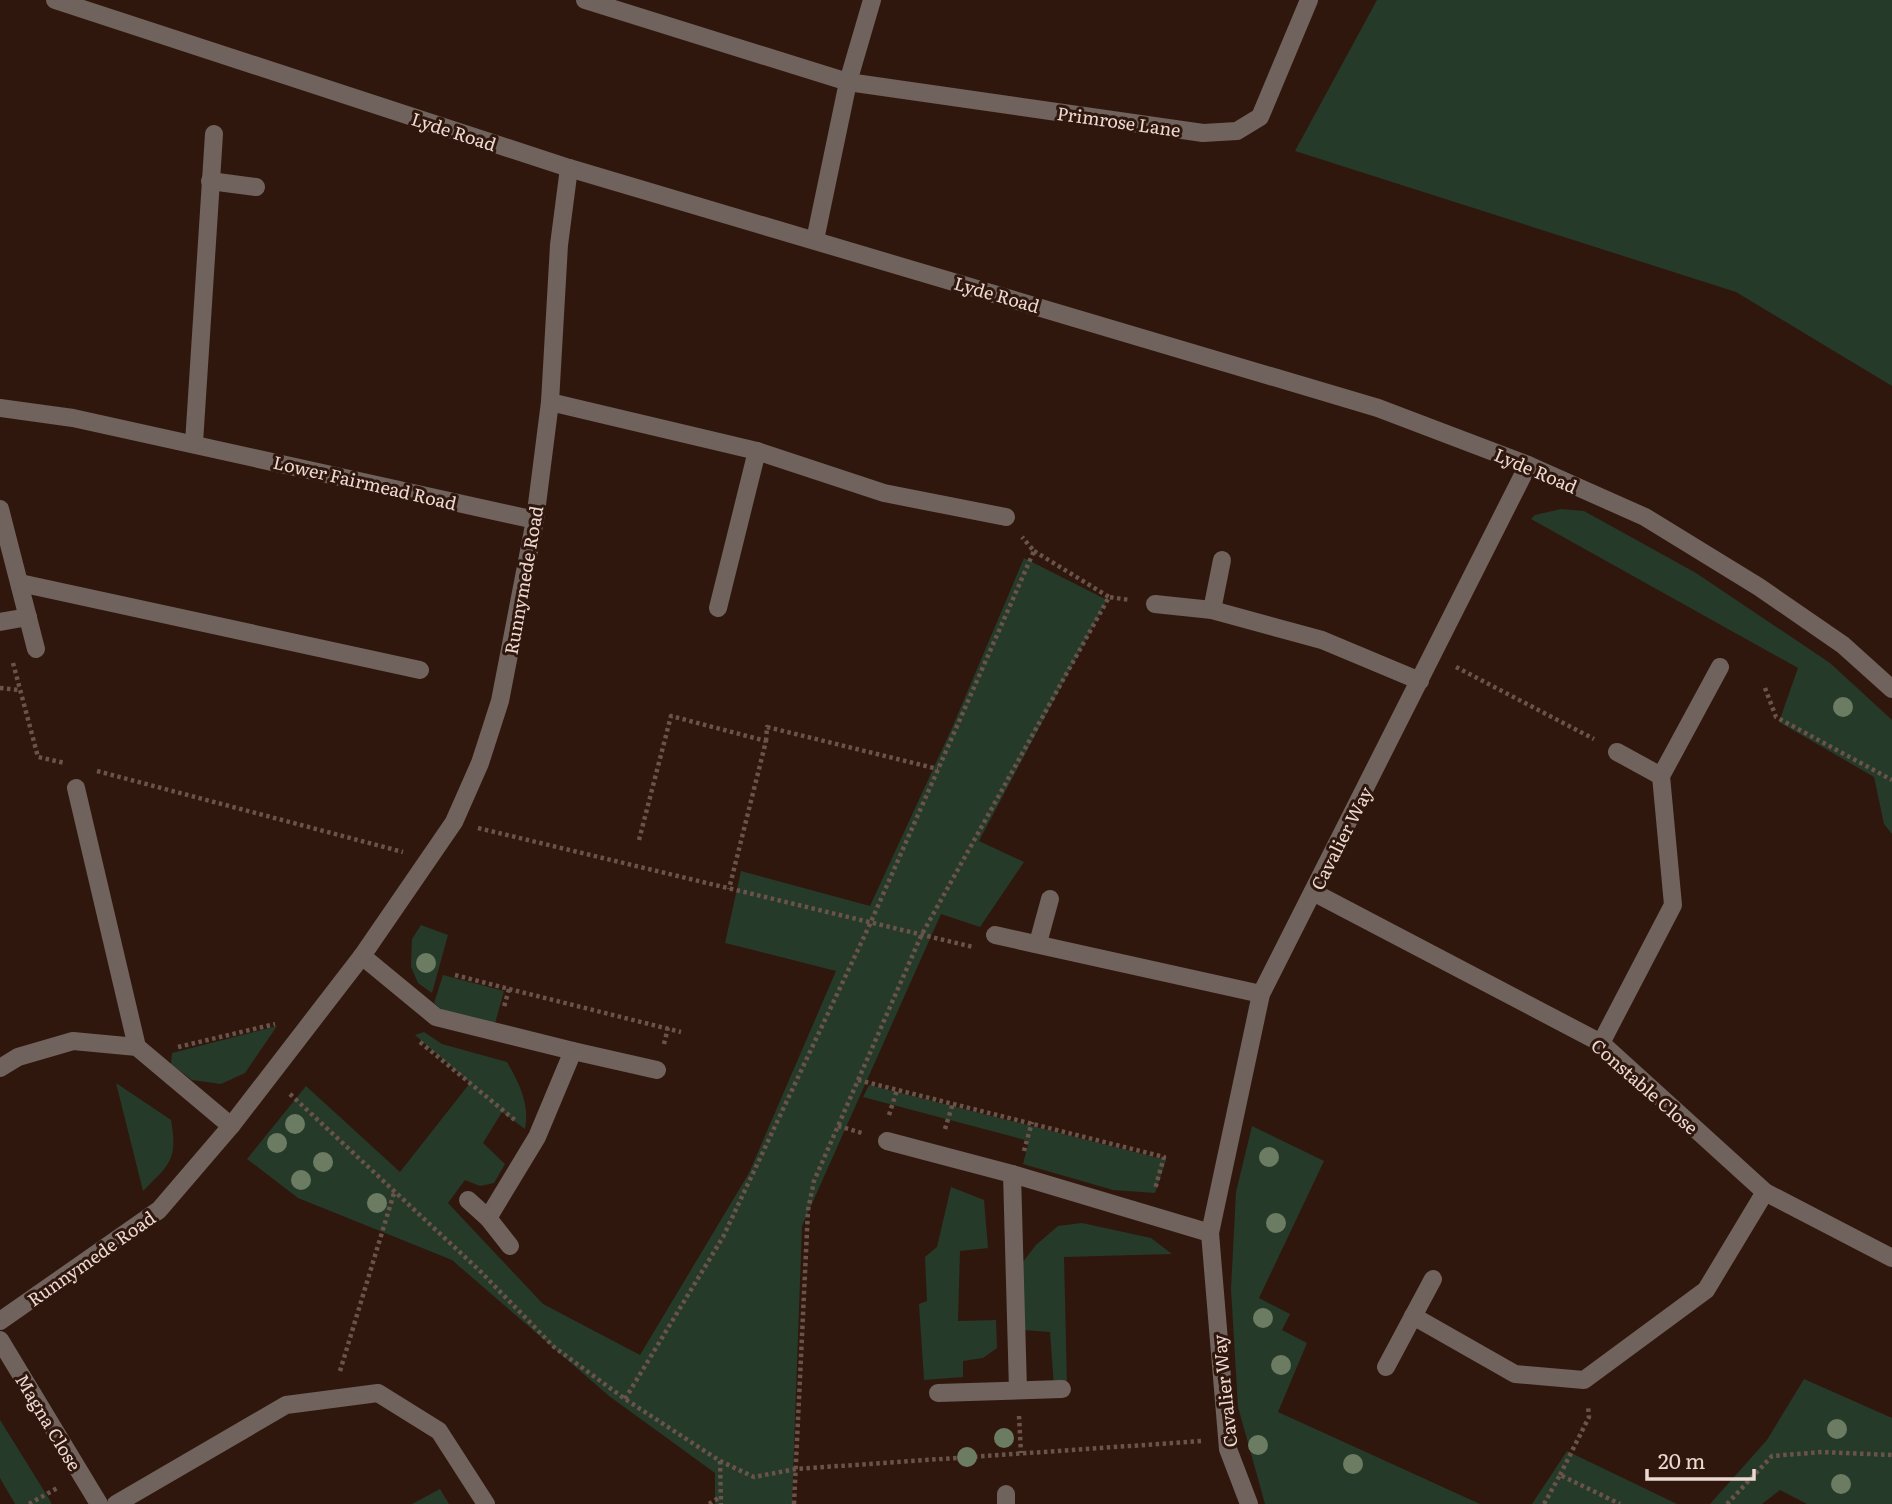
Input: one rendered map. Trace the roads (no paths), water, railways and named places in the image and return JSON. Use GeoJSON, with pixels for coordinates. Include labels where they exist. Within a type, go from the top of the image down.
{"type":"FeatureCollection","features":[{"type":"Feature","properties":{"kind":"street","name":"Lyde Road"},"geometry":{"type":"LineString","coordinates":[[55,0],[569,168],[1378,408],[1528,465],[1645,517],[1759,587],[1843,645],[1892,689]]}},
{"type":"Feature","properties":{"kind":"street","name":"Primrose Lane"},"geometry":{"type":"LineString","coordinates":[[584,0],[848,82],[1203,133],[1237,131],[1260,117],[1309,0]]}},
{"type":"Feature","properties":{"kind":"street"},"geometry":{"type":"LineString","coordinates":[[815,240],[848,82],[873,0]]}},
{"type":"Feature","properties":{"kind":"street"},"geometry":{"type":"LineString","coordinates":[[194,443],[214,134]]}},
{"type":"Feature","properties":{"kind":"street","name":"Runnymede Road"},"geometry":{"type":"LineString","coordinates":[[0,1321],[159,1210],[232,1126],[269,1074],[362,956],[454,822],[480,763],[500,701],[535,520],[550,402],[559,245],[569,168]]}},
{"type":"Feature","properties":{"kind":"street"},"geometry":{"type":"LineString","coordinates":[[210,181],[256,187]]}},
{"type":"Feature","properties":{"kind":"street"},"geometry":{"type":"LineString","coordinates":[[550,402],[757,450],[884,493],[1006,517]]}},
{"type":"Feature","properties":{"kind":"street","name":"Lower Fairmead Road"},"geometry":{"type":"LineString","coordinates":[[0,408],[73,418],[194,443],[535,520]]}},
{"type":"Feature","properties":{"kind":"street"},"geometry":{"type":"LineString","coordinates":[[718,608],[757,450]]}},
{"type":"Feature","properties":{"kind":"street","name":"Cavalier Way"},"geometry":{"type":"LineString","coordinates":[[1249,1504],[1228,1450],[1210,1233],[1261,994],[1528,465]]}},
{"type":"Feature","properties":{"kind":"street"},"geometry":{"type":"LineString","coordinates":[[0,509],[36,649]]}},
{"type":"Feature","properties":{"kind":"street"},"geometry":{"type":"LineString","coordinates":[[1212,610],[1222,560]]}},
{"type":"Feature","properties":{"kind":"street"},"geometry":{"type":"LineString","coordinates":[[20,583],[420,670]]}},
{"type":"Feature","properties":{"kind":"street"},"geometry":{"type":"LineString","coordinates":[[1155,604],[1212,610],[1322,640],[1420,681]]}},
{"type":"Feature","properties":{"kind":"street"},"geometry":{"type":"LineString","coordinates":[[0,622],[28,617]]}},
{"type":"Feature","properties":{"kind":"street"},"geometry":{"type":"LineString","coordinates":[[1601,1043],[1673,905],[1661,776],[1720,667]]}},
{"type":"Feature","properties":{"kind":"street"},"geometry":{"type":"LineString","coordinates":[[1617,752],[1661,776]]}},
{"type":"Feature","properties":{"kind":"street"},"geometry":{"type":"LineString","coordinates":[[76,788],[142,1051]]}},
{"type":"Feature","properties":{"kind":"street","name":"Constable Close"},"geometry":{"type":"LineString","coordinates":[[1313,892],[1601,1043],[1765,1192],[1892,1258]]}},
{"type":"Feature","properties":{"kind":"street"},"geometry":{"type":"LineString","coordinates":[[1038,943],[1050,899]]}},
{"type":"Feature","properties":{"kind":"street"},"geometry":{"type":"LineString","coordinates":[[995,935],[1261,994]]}},
{"type":"Feature","properties":{"kind":"street"},"geometry":{"type":"LineString","coordinates":[[362,956],[436,1017],[657,1070]]}},
{"type":"Feature","properties":{"kind":"street"},"geometry":{"type":"LineString","coordinates":[[0,1068],[18,1057],[73,1041],[142,1051],[232,1126]]}},
{"type":"Feature","properties":{"kind":"street"},"geometry":{"type":"LineString","coordinates":[[488,1218],[537,1137],[573,1051]]}},
{"type":"Feature","properties":{"kind":"street"},"geometry":{"type":"LineString","coordinates":[[887,1140],[1210,1233]]}},
{"type":"Feature","properties":{"kind":"street"},"geometry":{"type":"LineString","coordinates":[[1012,1174],[1018,1390]]}},
{"type":"Feature","properties":{"kind":"street"},"geometry":{"type":"LineString","coordinates":[[1413,1316],[1515,1374],[1584,1380],[1706,1290],[1765,1192]]}},
{"type":"Feature","properties":{"kind":"street"},"geometry":{"type":"LineString","coordinates":[[468,1200],[488,1218],[510,1246]]}},
{"type":"Feature","properties":{"kind":"street"},"geometry":{"type":"LineString","coordinates":[[1386,1367],[1433,1279]]}},
{"type":"Feature","properties":{"kind":"street","name":"Magna Close"},"geometry":{"type":"LineString","coordinates":[[0,1340],[99,1504]]}},
{"type":"Feature","properties":{"kind":"street"},"geometry":{"type":"LineString","coordinates":[[937,1393],[1062,1389]]}},
{"type":"Feature","properties":{"kind":"street"},"geometry":{"type":"LineString","coordinates":[[116,1504],[286,1405],[378,1393],[439,1431],[486,1504]]}}]}
